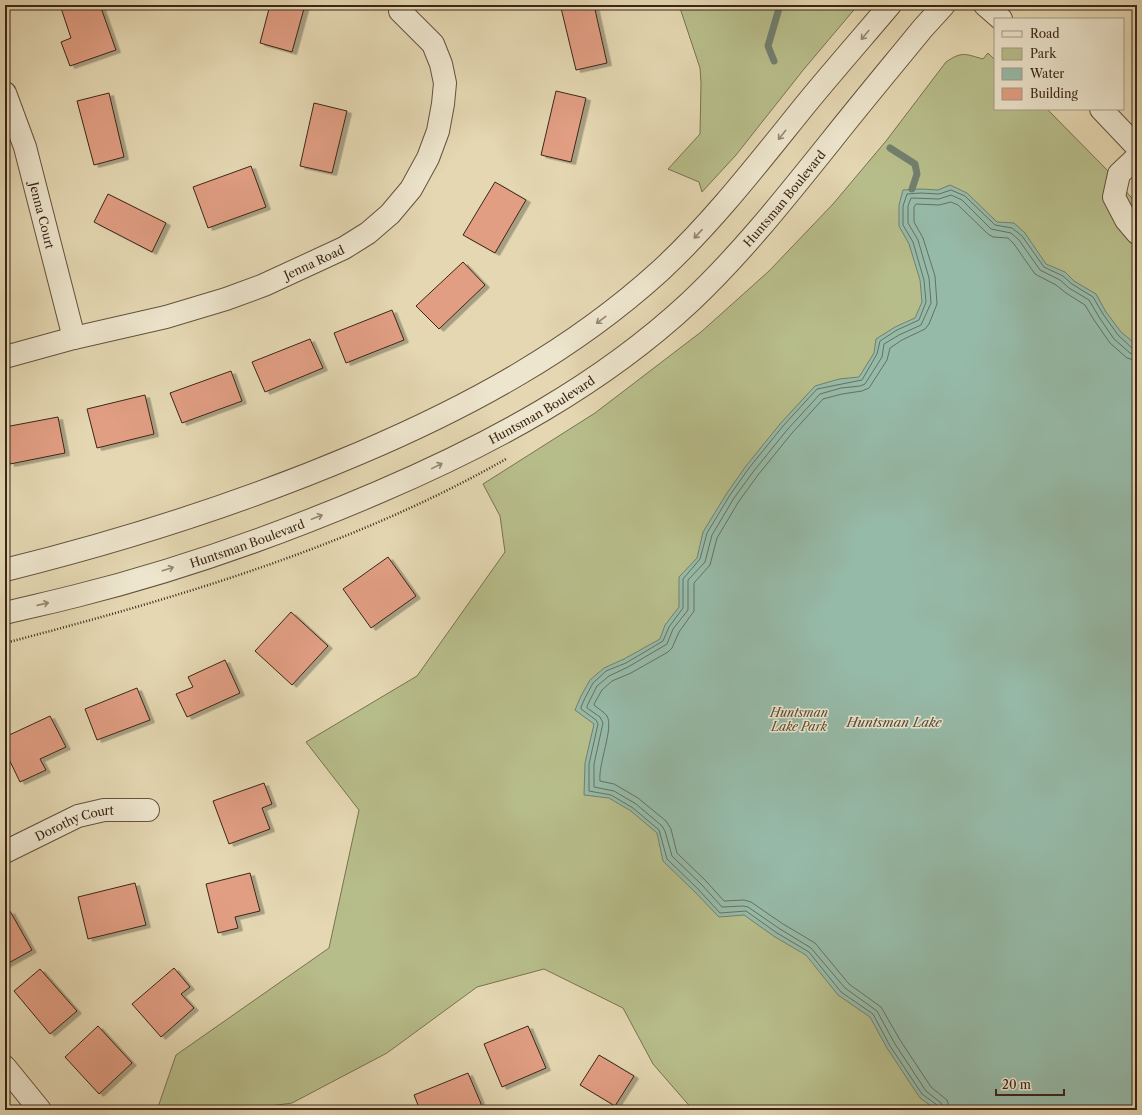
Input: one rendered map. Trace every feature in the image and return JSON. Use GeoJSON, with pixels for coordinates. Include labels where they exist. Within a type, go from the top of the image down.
{"type":"FeatureCollection","features":[{"type":"Feature","properties":{"kind":"street"},"geometry":{"type":"LineString","coordinates":[[5,570],[66,555],[153,530],[238,502],[314,472],[404,435],[469,403],[532,367],[579,337],[620,306],[659,272],[696,236],[739,188],[808,102],[890,5]]}},
{"type":"Feature","properties":{"kind":"street","name":"Huntsman Boulevard"},"geometry":{"type":"LineString","coordinates":[[5,613],[78,596],[252,542],[338,509],[421,474],[489,441],[554,404],[647,339],[688,304],[727,265],[771,216],[923,28],[944,5]]}},
{"type":"Feature","properties":{"kind":"street"},"geometry":{"type":"LineString","coordinates":[[985,5],[1000,18]]}},
{"type":"Feature","properties":{"kind":"street","name":"Jenna Road"},"geometry":{"type":"LineString","coordinates":[[5,357],[74,338],[166,317],[226,299],[264,285],[344,248],[368,233],[390,214],[411,189],[428,158],[438,131],[445,83],[441,64],[433,44],[400,11]]}},
{"type":"Feature","properties":{"kind":"street","name":"Jenna Court"},"geometry":{"type":"LineString","coordinates":[[5,93],[25,148],[74,338]]}},
{"type":"Feature","properties":{"kind":"street"},"geometry":{"type":"LineString","coordinates":[[1101,110],[1137,147]]}},
{"type":"Feature","properties":{"kind":"street"},"geometry":{"type":"LineString","coordinates":[[1137,157],[1119,174],[1114,197],[1126,220],[1137,233]]}},
{"type":"Feature","properties":{"kind":"street","name":"Dorothy Court"},"geometry":{"type":"LineString","coordinates":[[5,852],[78,816],[104,810],[148,810]]}},
{"type":"Feature","properties":{"kind":"street"},"geometry":{"type":"LineString","coordinates":[[5,1067],[40,1110]]}},
{"type":"Feature","properties":{"kind":"green space"},"geometry":{"type":"Polygon","coordinates":[[[679,5],[858,5],[804,69],[736,155],[702,192],[699,182],[668,169],[700,134],[700,68],[679,5]]]}},
{"type":"Feature","properties":{"kind":"green space","name":"Huntsman Lake Park"},"geometry":{"type":"Polygon","coordinates":[[[988,53],[994,59],[994,110],[1048,110],[1111,174],[1137,204],[1137,1110],[693,1110],[653,1064],[623,1008],[544,969],[477,987],[387,1053],[292,1103],[242,1110],[157,1110],[176,1055],[329,948],[359,810],[306,742],[417,676],[505,552],[500,516],[483,484],[595,413],[701,332],[769,271],[833,204],[886,141],[946,62],[956,56],[964,54],[983,59],[988,53]]]}},
{"type":"Feature","properties":{"kind":"water","name":"Huntsman Lake"},"geometry":{"type":"Polygon","coordinates":[[[950,185],[967,193],[997,222],[1014,223],[1025,233],[1046,264],[1065,272],[1074,281],[1096,294],[1106,312],[1121,332],[1133,342],[1137,348],[1137,1110],[937,1110],[920,1098],[887,1048],[870,1017],[838,995],[806,955],[775,937],[744,915],[719,917],[663,861],[657,833],[631,811],[609,798],[584,795],[585,763],[594,724],[575,710],[590,680],[604,668],[624,659],[660,639],[665,625],[679,607],[679,577],[697,558],[703,532],[746,466],[780,424],[815,386],[839,379],[859,377],[874,353],[876,339],[895,327],[915,318],[922,302],[920,280],[909,244],[899,226],[899,205],[903,190],[938,190],[950,185]]]}},
{"type":"Feature","properties":{"kind":"building"},"geometry":{"type":"Polygon","coordinates":[[[68,5],[100,5],[116,50],[70,66],[61,42],[71,38],[61,8],[68,5]]]}},
{"type":"Feature","properties":{"kind":"building"},"geometry":{"type":"Polygon","coordinates":[[[270,5],[305,5],[292,52],[260,43],[270,5]]]}},
{"type":"Feature","properties":{"kind":"building"},"geometry":{"type":"Polygon","coordinates":[[[575,5],[594,5],[607,63],[576,70],[561,8],[575,5]]]}},
{"type":"Feature","properties":{"kind":"building"},"geometry":{"type":"Polygon","coordinates":[[[556,91],[586,98],[571,162],[541,155],[556,91]]]}},
{"type":"Feature","properties":{"kind":"building"},"geometry":{"type":"Polygon","coordinates":[[[109,93],[124,157],[94,165],[77,101],[109,93]]]}},
{"type":"Feature","properties":{"kind":"building"},"geometry":{"type":"Polygon","coordinates":[[[314,103],[347,111],[332,173],[300,166],[314,103]]]}},
{"type":"Feature","properties":{"kind":"building"},"geometry":{"type":"Polygon","coordinates":[[[251,166],[266,207],[208,228],[193,187],[251,166]]]}},
{"type":"Feature","properties":{"kind":"building"},"geometry":{"type":"Polygon","coordinates":[[[495,182],[526,200],[495,253],[463,235],[495,182]]]}},
{"type":"Feature","properties":{"kind":"building"},"geometry":{"type":"Polygon","coordinates":[[[108,194],[166,223],[152,252],[94,222],[108,194]]]}},
{"type":"Feature","properties":{"kind":"building"},"geometry":{"type":"Polygon","coordinates":[[[463,262],[485,285],[439,329],[416,306],[463,262]]]}},
{"type":"Feature","properties":{"kind":"building"},"geometry":{"type":"Polygon","coordinates":[[[392,310],[404,340],[346,363],[334,333],[392,310]]]}},
{"type":"Feature","properties":{"kind":"building"},"geometry":{"type":"Polygon","coordinates":[[[310,339],[323,368],[265,392],[252,362],[310,339]]]}},
{"type":"Feature","properties":{"kind":"building"},"geometry":{"type":"Polygon","coordinates":[[[231,371],[242,401],[182,423],[170,393],[231,371]]]}},
{"type":"Feature","properties":{"kind":"building"},"geometry":{"type":"Polygon","coordinates":[[[145,395],[154,434],[97,448],[87,409],[145,395]]]}},
{"type":"Feature","properties":{"kind":"building"},"geometry":{"type":"Polygon","coordinates":[[[58,417],[65,453],[10,464],[5,437],[5,427],[58,417]]]}},
{"type":"Feature","properties":{"kind":"building"},"geometry":{"type":"Polygon","coordinates":[[[388,557],[416,596],[371,628],[343,589],[388,557]]]}},
{"type":"Feature","properties":{"kind":"building"},"geometry":{"type":"Polygon","coordinates":[[[291,612],[328,646],[292,685],[255,651],[291,612]]]}},
{"type":"Feature","properties":{"kind":"building"},"geometry":{"type":"Polygon","coordinates":[[[225,660],[240,693],[187,717],[176,694],[193,687],[188,677],[225,660]]]}},
{"type":"Feature","properties":{"kind":"building"},"geometry":{"type":"Polygon","coordinates":[[[137,688],[150,720],[97,740],[85,709],[137,688]]]}},
{"type":"Feature","properties":{"kind":"building"},"geometry":{"type":"Polygon","coordinates":[[[50,716],[66,747],[40,759],[46,770],[20,782],[5,751],[5,737],[50,716]]]}},
{"type":"Feature","properties":{"kind":"building"},"geometry":{"type":"Polygon","coordinates":[[[264,783],[272,804],[262,808],[270,829],[229,844],[213,801],[264,783]]]}},
{"type":"Feature","properties":{"kind":"building"},"geometry":{"type":"Polygon","coordinates":[[[250,873],[260,911],[235,917],[238,928],[218,933],[206,884],[250,873]]]}},
{"type":"Feature","properties":{"kind":"building"},"geometry":{"type":"Polygon","coordinates":[[[135,883],[146,925],[88,939],[78,897],[135,883]]]}},
{"type":"Feature","properties":{"kind":"building"},"geometry":{"type":"Polygon","coordinates":[[[10,911],[32,950],[5,965],[5,914],[10,911]]]}},
{"type":"Feature","properties":{"kind":"building"},"geometry":{"type":"Polygon","coordinates":[[[174,968],[190,987],[181,994],[194,1008],[161,1037],[132,1004],[174,968]]]}},
{"type":"Feature","properties":{"kind":"building"},"geometry":{"type":"Polygon","coordinates":[[[40,969],[77,1011],[50,1034],[14,991],[40,969]]]}},
{"type":"Feature","properties":{"kind":"building"},"geometry":{"type":"Polygon","coordinates":[[[98,1026],[132,1063],[99,1094],[65,1057],[98,1026]]]}},
{"type":"Feature","properties":{"kind":"building"},"geometry":{"type":"Polygon","coordinates":[[[528,1026],[546,1068],[502,1087],[484,1044],[528,1026]]]}},
{"type":"Feature","properties":{"kind":"building"},"geometry":{"type":"Polygon","coordinates":[[[599,1055],[634,1076],[615,1106],[580,1085],[599,1055]]]}},
{"type":"Feature","properties":{"kind":"building"},"geometry":{"type":"Polygon","coordinates":[[[468,1073],[482,1106],[473,1110],[420,1110],[414,1095],[468,1073]]]}},
{"type":"Feature","properties":{"kind":"waterway"},"geometry":{"type":"LineString","coordinates":[[774,61],[768,46],[780,5]]}},
{"type":"Feature","properties":{"kind":"waterway"},"geometry":{"type":"LineString","coordinates":[[890,148],[915,164],[917,174],[912,189]]}}]}
